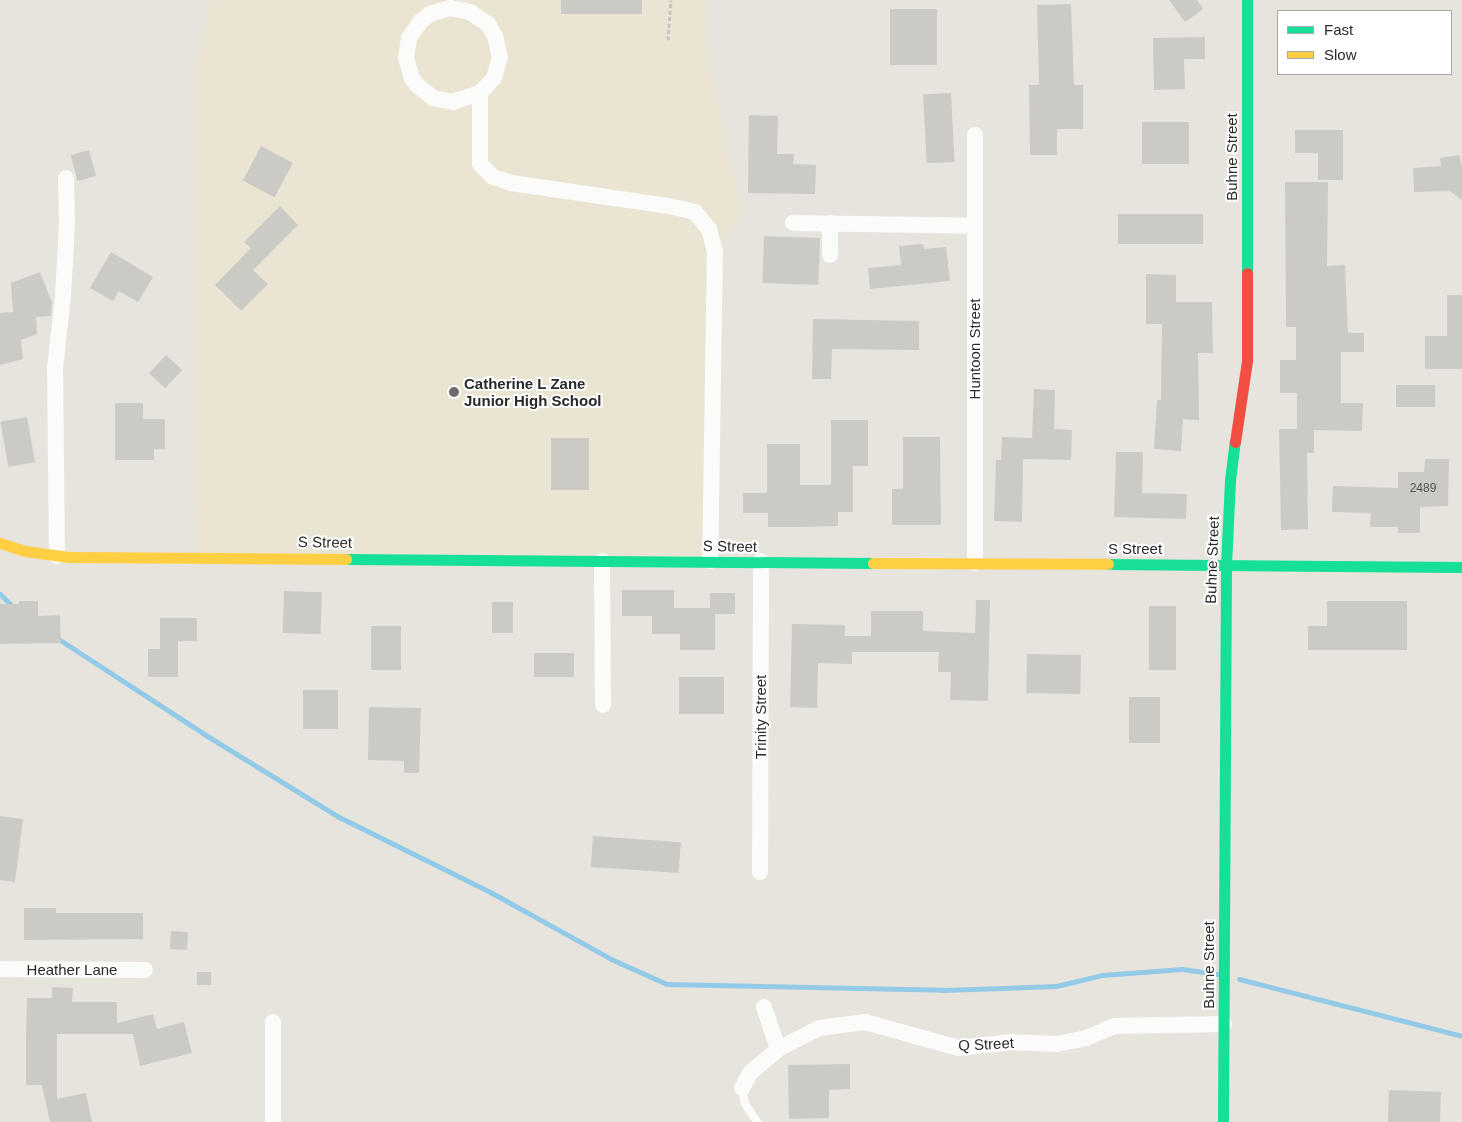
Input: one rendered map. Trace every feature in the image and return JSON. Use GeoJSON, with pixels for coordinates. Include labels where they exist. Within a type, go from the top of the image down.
{"type":"FeatureCollection","features":[{"type":"Feature","properties":{"kind":"main road","name":"Buhne Street"},"geometry":{"type":"LineString","coordinates":[[1223,1122],[1226,565],[1230,480],[1247,352],[1247,0]]}},
{"type":"Feature","properties":{"kind":"main road","name":"S Street"},"geometry":{"type":"LineString","coordinates":[[0,542],[25,551],[58,556],[1462,567]]}},
{"type":"Feature","properties":{"kind":"street"},"geometry":{"type":"LineString","coordinates":[[480,93],[453,102],[433,98],[417,85],[412,78],[406,58],[409,38],[420,22],[430,14],[450,8],[470,12],[488,24],[495,36],[500,57],[494,78],[480,93],[480,164],[493,177],[511,183],[669,206],[695,212],[709,229],[715,251],[710,561]]}},
{"type":"Feature","properties":{"kind":"street","name":"Huntoon Street"},"geometry":{"type":"LineString","coordinates":[[975,135],[975,563]]}},
{"type":"Feature","properties":{"kind":"street"},"geometry":{"type":"LineString","coordinates":[[58,556],[55,370],[64,295],[68,225],[66,178]]}},
{"type":"Feature","properties":{"kind":"street"},"geometry":{"type":"LineString","coordinates":[[793,223],[975,226]]}},
{"type":"Feature","properties":{"kind":"street"},"geometry":{"type":"LineString","coordinates":[[830,223],[830,255]]}},
{"type":"Feature","properties":{"kind":"street"},"geometry":{"type":"LineString","coordinates":[[602,561],[603,705]]}},
{"type":"Feature","properties":{"kind":"street","name":"Trinity Street"},"geometry":{"type":"LineString","coordinates":[[760,872],[761,562]]}},
{"type":"Feature","properties":{"kind":"street","name":"Heather Lane"},"geometry":{"type":"LineString","coordinates":[[0,969],[145,970]]}},
{"type":"Feature","properties":{"kind":"street"},"geometry":{"type":"LineString","coordinates":[[764,1007],[778,1049]]}},
{"type":"Feature","properties":{"kind":"street"},"geometry":{"type":"LineString","coordinates":[[273,1022],[273,1122]]}},
{"type":"Feature","properties":{"kind":"street","name":"Q Street"},"geometry":{"type":"LineString","coordinates":[[742,1088],[751,1072],[778,1049],[819,1028],[865,1022],[959,1048],[1012,1042],[1056,1044],[1086,1038],[1114,1026],[1224,1024]]}},
{"type":"Feature","properties":{"kind":"lane"},"geometry":{"type":"LineString","coordinates":[[742,1088],[745,1104],[757,1122]]}},
{"type":"Feature","properties":{"kind":"path"},"geometry":{"type":"LineString","coordinates":[[668,40],[671,0]]}},
{"type":"Feature","properties":{"kind":"shaded area","name":"Catherine L Zane Junior High School"},"geometry":{"type":"Polygon","coordinates":[[[211,0],[706,0],[707,52],[742,216],[715,251],[710,561],[197,556],[195,68],[211,0]]]}},
{"type":"Feature","properties":{"kind":"building"},"geometry":{"type":"Polygon","coordinates":[[[561,0],[642,0],[642,14],[561,14],[561,0]]]}},
{"type":"Feature","properties":{"kind":"building"},"geometry":{"type":"Polygon","coordinates":[[[1169,0],[1197,0],[1203,9],[1185,22],[1169,0]]]}},
{"type":"Feature","properties":{"kind":"building"},"geometry":{"type":"Polygon","coordinates":[[[1071,4],[1074,85],[1083,85],[1083,129],[1057,129],[1057,155],[1030,155],[1029,85],[1039,85],[1037,5],[1071,4]]]}},
{"type":"Feature","properties":{"kind":"building"},"geometry":{"type":"Polygon","coordinates":[[[890,9],[937,9],[937,65],[890,65],[890,9]]]}},
{"type":"Feature","properties":{"kind":"building"},"geometry":{"type":"Polygon","coordinates":[[[1205,37],[1205,59],[1184,59],[1185,89],[1154,90],[1153,38],[1205,37]]]}},
{"type":"Feature","properties":{"kind":"building"},"geometry":{"type":"Polygon","coordinates":[[[951,93],[955,162],[927,163],[923,94],[951,93]]]}},
{"type":"Feature","properties":{"kind":"building"},"geometry":{"type":"Polygon","coordinates":[[[749,115],[778,116],[777,154],[794,154],[793,164],[816,165],[815,194],[748,193],[749,115]]]}},
{"type":"Feature","properties":{"kind":"building"},"geometry":{"type":"Polygon","coordinates":[[[1142,122],[1189,122],[1189,164],[1142,164],[1142,122]]]}},
{"type":"Feature","properties":{"kind":"building"},"geometry":{"type":"Polygon","coordinates":[[[1295,130],[1343,130],[1343,180],[1318,180],[1318,153],[1295,153],[1295,130]]]}},
{"type":"Feature","properties":{"kind":"building"},"geometry":{"type":"Polygon","coordinates":[[[261,146],[293,163],[274,197],[243,180],[261,146]]]}},
{"type":"Feature","properties":{"kind":"building"},"geometry":{"type":"Polygon","coordinates":[[[89,150],[96,176],[78,181],[71,155],[89,150]]]}},
{"type":"Feature","properties":{"kind":"building"},"geometry":{"type":"Polygon","coordinates":[[[1459,155],[1462,166],[1462,200],[1450,191],[1414,192],[1413,168],[1441,166],[1440,158],[1459,155]]]}},
{"type":"Feature","properties":{"kind":"building"},"geometry":{"type":"Polygon","coordinates":[[[1285,182],[1328,182],[1327,266],[1345,265],[1348,333],[1364,333],[1364,352],[1341,352],[1341,403],[1363,403],[1362,431],[1314,430],[1314,453],[1307,453],[1308,529],[1281,530],[1279,429],[1297,429],[1297,393],[1280,393],[1280,360],[1296,360],[1296,327],[1286,327],[1285,182]]]}},
{"type":"Feature","properties":{"kind":"building"},"geometry":{"type":"Polygon","coordinates":[[[280,206],[298,225],[253,270],[268,284],[241,311],[215,285],[251,248],[244,242],[280,206]]]}},
{"type":"Feature","properties":{"kind":"building"},"geometry":{"type":"Polygon","coordinates":[[[1118,214],[1203,214],[1203,244],[1118,244],[1118,214]]]}},
{"type":"Feature","properties":{"kind":"building"},"geometry":{"type":"Polygon","coordinates":[[[764,236],[820,238],[818,285],[762,283],[764,236]]]}},
{"type":"Feature","properties":{"kind":"building"},"geometry":{"type":"Polygon","coordinates":[[[923,244],[924,249],[946,247],[950,281],[870,289],[868,268],[901,265],[899,246],[923,244]]]}},
{"type":"Feature","properties":{"kind":"building"},"geometry":{"type":"Polygon","coordinates":[[[111,252],[153,277],[138,302],[119,291],[113,301],[90,288],[111,252]]]}},
{"type":"Feature","properties":{"kind":"building"},"geometry":{"type":"Polygon","coordinates":[[[40,272],[52,303],[51,316],[36,317],[37,334],[21,340],[23,359],[0,365],[0,313],[13,312],[11,283],[40,272]]]}},
{"type":"Feature","properties":{"kind":"building"},"geometry":{"type":"Polygon","coordinates":[[[1146,274],[1176,275],[1176,302],[1212,302],[1213,353],[1198,353],[1199,420],[1183,419],[1181,451],[1154,449],[1157,400],[1161,400],[1162,324],[1146,324],[1146,274]]]}},
{"type":"Feature","properties":{"kind":"building"},"geometry":{"type":"Polygon","coordinates":[[[1447,295],[1462,295],[1462,369],[1425,369],[1425,336],[1447,336],[1447,295]]]}},
{"type":"Feature","properties":{"kind":"building"},"geometry":{"type":"Polygon","coordinates":[[[813,319],[919,321],[919,350],[832,349],[831,379],[812,379],[813,319]]]}},
{"type":"Feature","properties":{"kind":"building"},"geometry":{"type":"Polygon","coordinates":[[[166,355],[182,370],[165,388],[149,373],[166,355]]]}},
{"type":"Feature","properties":{"kind":"building"},"geometry":{"type":"Polygon","coordinates":[[[1396,385],[1435,385],[1435,407],[1396,407],[1396,385]]]}},
{"type":"Feature","properties":{"kind":"building"},"geometry":{"type":"Polygon","coordinates":[[[1034,389],[1055,390],[1054,429],[1072,430],[1071,460],[1023,459],[1022,522],[994,521],[996,460],[1001,460],[1002,437],[1032,438],[1034,389]]]}},
{"type":"Feature","properties":{"kind":"building"},"geometry":{"type":"Polygon","coordinates":[[[115,403],[143,403],[143,419],[165,419],[165,449],[154,449],[154,460],[115,460],[115,403]]]}},
{"type":"Feature","properties":{"kind":"building"},"geometry":{"type":"Polygon","coordinates":[[[27,417],[35,462],[8,467],[0,422],[27,417]]]}},
{"type":"Feature","properties":{"kind":"building"},"geometry":{"type":"Polygon","coordinates":[[[831,420],[868,420],[868,466],[853,466],[853,512],[838,512],[838,526],[800,527],[768,527],[768,513],[743,513],[743,493],[767,493],[767,444],[800,444],[800,485],[831,485],[831,420]]]}},
{"type":"Feature","properties":{"kind":"building"},"geometry":{"type":"Polygon","coordinates":[[[903,437],[940,437],[941,525],[892,525],[892,489],[903,489],[903,437]]]}},
{"type":"Feature","properties":{"kind":"building"},"geometry":{"type":"Polygon","coordinates":[[[551,438],[589,438],[589,490],[551,490],[551,438]]]}},
{"type":"Feature","properties":{"kind":"building"},"geometry":{"type":"Polygon","coordinates":[[[1116,452],[1143,452],[1142,493],[1187,494],[1186,519],[1114,517],[1116,452]]]}},
{"type":"Feature","properties":{"kind":"building"},"geometry":{"type":"Polygon","coordinates":[[[1425,459],[1449,459],[1448,506],[1420,507],[1420,533],[1398,533],[1398,527],[1370,527],[1371,513],[1332,512],[1333,486],[1398,488],[1398,472],[1424,472],[1425,459]]]}},
{"type":"Feature","properties":{"kind":"building"},"geometry":{"type":"Polygon","coordinates":[[[622,590],[674,590],[674,608],[710,608],[710,593],[735,593],[735,614],[715,614],[715,650],[680,650],[680,634],[652,634],[652,616],[622,616],[622,590]]]}},
{"type":"Feature","properties":{"kind":"building"},"geometry":{"type":"Polygon","coordinates":[[[284,591],[322,592],[321,634],[283,633],[284,591]]]}},
{"type":"Feature","properties":{"kind":"building"},"geometry":{"type":"Polygon","coordinates":[[[976,600],[990,600],[988,701],[950,700],[951,672],[938,672],[939,652],[852,652],[852,664],[818,663],[817,708],[790,707],[792,624],[845,625],[845,636],[871,636],[871,611],[923,611],[923,631],[975,633],[976,600]]]}},
{"type":"Feature","properties":{"kind":"building"},"geometry":{"type":"Polygon","coordinates":[[[19,601],[38,601],[38,616],[60,615],[61,643],[0,644],[0,604],[19,604],[19,601]]]}},
{"type":"Feature","properties":{"kind":"building"},"geometry":{"type":"Polygon","coordinates":[[[1327,601],[1407,601],[1407,650],[1308,650],[1308,626],[1327,626],[1327,601]]]}},
{"type":"Feature","properties":{"kind":"building"},"geometry":{"type":"Polygon","coordinates":[[[492,602],[513,602],[513,633],[492,633],[492,602]]]}},
{"type":"Feature","properties":{"kind":"building"},"geometry":{"type":"Polygon","coordinates":[[[1149,606],[1176,606],[1176,670],[1149,670],[1149,606]]]}},
{"type":"Feature","properties":{"kind":"building"},"geometry":{"type":"Polygon","coordinates":[[[160,618],[197,618],[197,641],[178,641],[178,677],[148,677],[148,649],[160,649],[160,618]]]}},
{"type":"Feature","properties":{"kind":"building"},"geometry":{"type":"Polygon","coordinates":[[[371,626],[401,626],[401,670],[371,670],[371,626]]]}},
{"type":"Feature","properties":{"kind":"building"},"geometry":{"type":"Polygon","coordinates":[[[534,653],[574,653],[574,677],[534,677],[534,653]]]}},
{"type":"Feature","properties":{"kind":"building"},"geometry":{"type":"Polygon","coordinates":[[[1027,654],[1081,655],[1080,694],[1026,693],[1027,654]]]}},
{"type":"Feature","properties":{"kind":"building"},"geometry":{"type":"Polygon","coordinates":[[[679,677],[724,677],[724,714],[679,714],[679,677]]]}},
{"type":"Feature","properties":{"kind":"building"},"geometry":{"type":"Polygon","coordinates":[[[303,690],[338,690],[338,729],[303,729],[303,690]]]}},
{"type":"Feature","properties":{"kind":"building"},"geometry":{"type":"Polygon","coordinates":[[[1129,697],[1160,697],[1160,743],[1129,743],[1129,697]]]}},
{"type":"Feature","properties":{"kind":"building"},"geometry":{"type":"Polygon","coordinates":[[[369,707],[421,708],[419,773],[404,773],[404,761],[368,760],[369,707]]]}},
{"type":"Feature","properties":{"kind":"building"},"geometry":{"type":"Polygon","coordinates":[[[0,816],[23,819],[15,882],[0,880],[0,816]]]}},
{"type":"Feature","properties":{"kind":"building"},"geometry":{"type":"Polygon","coordinates":[[[593,836],[681,842],[679,873],[591,867],[593,836]]]}},
{"type":"Feature","properties":{"kind":"building"},"geometry":{"type":"Polygon","coordinates":[[[24,908],[56,908],[56,913],[143,913],[143,939],[24,940],[24,908]]]}},
{"type":"Feature","properties":{"kind":"building"},"geometry":{"type":"Polygon","coordinates":[[[171,931],[188,932],[187,950],[170,949],[171,931]]]}},
{"type":"Feature","properties":{"kind":"building"},"geometry":{"type":"Polygon","coordinates":[[[197,972],[211,972],[211,985],[197,985],[197,972]]]}},
{"type":"Feature","properties":{"kind":"building"},"geometry":{"type":"Polygon","coordinates":[[[52,987],[73,988],[72,1002],[117,1002],[117,1023],[153,1014],[157,1029],[184,1022],[192,1053],[140,1066],[133,1034],[57,1034],[57,1099],[86,1093],[92,1122],[50,1122],[42,1085],[26,1085],[26,1044],[27,998],[52,998],[52,987]]]}},
{"type":"Feature","properties":{"kind":"building"},"geometry":{"type":"Polygon","coordinates":[[[850,1064],[850,1089],[829,1090],[829,1118],[789,1119],[788,1065],[850,1064]]]}},
{"type":"Feature","properties":{"kind":"building"},"geometry":{"type":"Polygon","coordinates":[[[1389,1090],[1441,1092],[1440,1122],[1388,1122],[1389,1090]]]}},
{"type":"Feature","properties":{"kind":"waterway"},"geometry":{"type":"LineString","coordinates":[[0,594],[13,607]]}},
{"type":"Feature","properties":{"kind":"waterway"},"geometry":{"type":"LineString","coordinates":[[57,638],[204,734],[339,817],[492,893],[611,959],[667,984],[943,990],[1056,986],[1102,975],[1182,969],[1219,974]]}},
{"type":"Feature","properties":{"kind":"waterway"},"geometry":{"type":"LineString","coordinates":[[1239,979],[1462,1036]]}},
{"type":"Feature","properties":{"kind":"traffic: fast"},"geometry":{"type":"LineString","coordinates":[[1247,0],[1247,273]]}},
{"type":"Feature","properties":{"kind":"traffic: fast"},"geometry":{"type":"LineString","coordinates":[[1223,1122],[1226,565],[1230,480],[1235,442]]}},
{"type":"Feature","properties":{"kind":"traffic: fast"},"geometry":{"type":"LineString","coordinates":[[346,559],[873,563]]}},
{"type":"Feature","properties":{"kind":"traffic: fast"},"geometry":{"type":"LineString","coordinates":[[1108,564],[1462,567]]}},
{"type":"Feature","properties":{"kind":"traffic: slow"},"geometry":{"type":"LineString","coordinates":[[0,543],[25,551],[69,557],[346,559]]}},
{"type":"Feature","properties":{"kind":"traffic: slow"},"geometry":{"type":"LineString","coordinates":[[873,563],[1108,564]]}},
{"type":"Feature","properties":{"kind":"traffic: jam"},"geometry":{"type":"LineString","coordinates":[[1235,442],[1247,361],[1247,273]]}},
{"type":"Feature","properties":{"kind":"place","name":"Catherine L Zane Junior High School"},"geometry":{"type":"Point","coordinates":[454,392]}}]}
